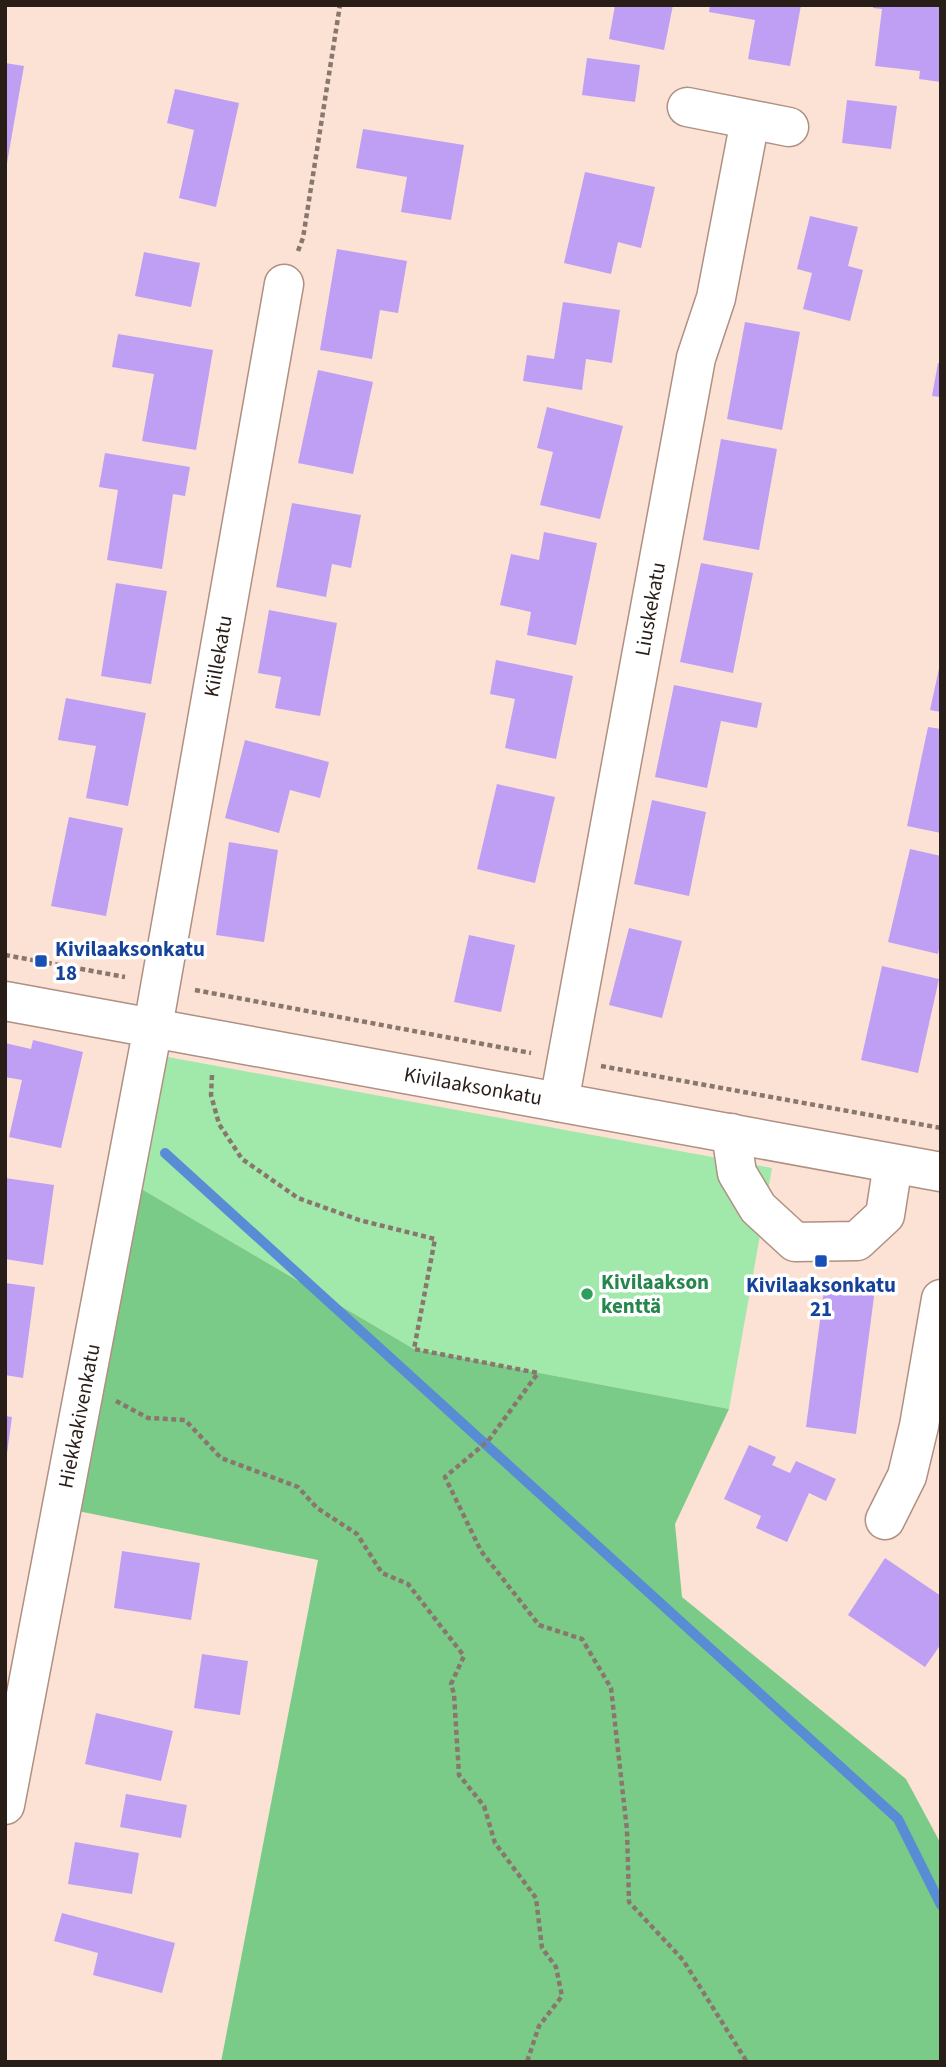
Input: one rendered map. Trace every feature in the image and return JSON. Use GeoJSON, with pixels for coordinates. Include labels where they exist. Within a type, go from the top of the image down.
{"type":"FeatureCollection","features":[{"type":"Feature","properties":{"kind":"street"},"geometry":{"type":"LineString","coordinates":[[687,107],[789,127]]}},
{"type":"Feature","properties":{"kind":"street","name":"Liuskekatu"},"geometry":{"type":"LineString","coordinates":[[559,1102],[696,358],[716,298],[750,120]]}},
{"type":"Feature","properties":{"kind":"street","name":"Kiillekatu"},"geometry":{"type":"LineString","coordinates":[[153,1027],[284,284]]}},
{"type":"Feature","properties":{"kind":"street","name":"Kivilaaksonkatu"},"geometry":{"type":"LineString","coordinates":[[5,1001],[941,1172]]}},
{"type":"Feature","properties":{"kind":"street","name":"Hiekkakivenkatu"},"geometry":{"type":"LineString","coordinates":[[5,1805],[153,1027]]}},
{"type":"Feature","properties":{"kind":"street"},"geometry":{"type":"LineString","coordinates":[[731,1133],[737,1173],[758,1208],[794,1242],[857,1241],[885,1215],[893,1164]]}},
{"type":"Feature","properties":{"kind":"street"},"geometry":{"type":"LineString","coordinates":[[885,1520],[907,1476],[919,1426],[941,1299]]}},
{"type":"Feature","properties":{"kind":"path"},"geometry":{"type":"LineString","coordinates":[[284,284],[303,238],[340,5]]}},
{"type":"Feature","properties":{"kind":"path"},"geometry":{"type":"LineString","coordinates":[[5,955],[941,1128]]}},
{"type":"Feature","properties":{"kind":"path"},"geometry":{"type":"LineString","coordinates":[[225,995],[211,1094],[219,1124],[242,1158],[298,1198],[359,1220],[435,1239],[414,1349],[538,1373],[488,1441],[445,1477],[481,1551],[531,1615],[539,1625],[582,1639],[611,1688],[627,1830],[629,1902],[683,1960],[747,2062]]}},
{"type":"Feature","properties":{"kind":"path"},"geometry":{"type":"LineString","coordinates":[[85,1385],[148,1418],[185,1420],[221,1458],[298,1486],[317,1508],[358,1534],[382,1573],[408,1584],[464,1656],[451,1684],[454,1694],[459,1775],[484,1806],[495,1843],[536,1898],[542,1948],[556,1967],[562,1996],[539,2026],[527,2062]]}},
{"type":"Feature","properties":{"kind":"green space"},"geometry":{"type":"Polygon","coordinates":[[[157,1055],[772,1168],[729,1409],[414,1349],[133,1184],[157,1055]]]}},
{"type":"Feature","properties":{"kind":"green space"},"geometry":{"type":"Polygon","coordinates":[[[133,1184],[414,1349],[729,1409],[675,1524],[682,1597],[906,1779],[941,1844],[941,2062],[221,2062],[318,1560],[78,1511],[133,1184]]]}},
{"type":"Feature","properties":{"kind":"building"},"geometry":{"type":"Polygon","coordinates":[[[615,5],[673,5],[664,50],[609,39],[615,5]]]}},
{"type":"Feature","properties":{"kind":"building"},"geometry":{"type":"Polygon","coordinates":[[[710,5],[801,5],[790,66],[748,59],[755,20],[709,12],[710,5]]]}},
{"type":"Feature","properties":{"kind":"building"},"geometry":{"type":"Polygon","coordinates":[[[874,5],[941,5],[941,82],[919,79],[920,71],[875,66],[882,9],[873,8],[874,5]]]}},
{"type":"Feature","properties":{"kind":"building"},"geometry":{"type":"Polygon","coordinates":[[[587,58],[640,65],[635,102],[582,95],[587,58]]]}},
{"type":"Feature","properties":{"kind":"building"},"geometry":{"type":"Polygon","coordinates":[[[5,63],[24,66],[7,163],[5,163],[5,63]]]}},
{"type":"Feature","properties":{"kind":"building"},"geometry":{"type":"Polygon","coordinates":[[[175,89],[239,103],[216,207],[179,198],[194,130],[167,123],[175,89]]]}},
{"type":"Feature","properties":{"kind":"building"},"geometry":{"type":"Polygon","coordinates":[[[847,100],[897,106],[891,149],[842,143],[847,100]]]}},
{"type":"Feature","properties":{"kind":"building"},"geometry":{"type":"Polygon","coordinates":[[[363,129],[464,145],[451,220],[401,212],[407,177],[356,168],[363,129]]]}},
{"type":"Feature","properties":{"kind":"building"},"geometry":{"type":"Polygon","coordinates":[[[585,172],[655,187],[641,248],[618,242],[611,274],[564,263],[585,172]]]}},
{"type":"Feature","properties":{"kind":"building"},"geometry":{"type":"Polygon","coordinates":[[[810,216],[858,227],[848,266],[863,270],[850,321],[803,309],[812,273],[797,269],[810,216]]]}},
{"type":"Feature","properties":{"kind":"building"},"geometry":{"type":"Polygon","coordinates":[[[337,249],[407,261],[398,313],[380,310],[372,359],[320,350],[337,249]]]}},
{"type":"Feature","properties":{"kind":"building"},"geometry":{"type":"Polygon","coordinates":[[[144,252],[200,263],[191,307],[135,296],[144,252]]]}},
{"type":"Feature","properties":{"kind":"building"},"geometry":{"type":"Polygon","coordinates":[[[563,302],[620,310],[612,363],[586,359],[582,390],[523,381],[527,355],[554,359],[563,302]]]}},
{"type":"Feature","properties":{"kind":"building"},"geometry":{"type":"Polygon","coordinates":[[[745,322],[800,332],[782,430],[727,419],[745,322]]]}},
{"type":"Feature","properties":{"kind":"building"},"geometry":{"type":"Polygon","coordinates":[[[118,334],[213,350],[196,450],[142,441],[154,374],[112,367],[118,334]]]}},
{"type":"Feature","properties":{"kind":"building"},"geometry":{"type":"Polygon","coordinates":[[[938,363],[941,364],[941,397],[932,396],[938,363]]]}},
{"type":"Feature","properties":{"kind":"building"},"geometry":{"type":"Polygon","coordinates":[[[318,370],[373,382],[353,474],[298,463],[318,370]]]}},
{"type":"Feature","properties":{"kind":"building"},"geometry":{"type":"Polygon","coordinates":[[[547,407],[623,426],[600,519],[540,505],[553,452],[537,448],[547,407]]]}},
{"type":"Feature","properties":{"kind":"building"},"geometry":{"type":"Polygon","coordinates":[[[721,439],[777,449],[759,550],[703,540],[721,439]]]}},
{"type":"Feature","properties":{"kind":"building"},"geometry":{"type":"Polygon","coordinates":[[[105,453],[190,467],[185,496],[173,494],[162,569],[107,560],[118,490],[99,487],[105,453]]]}},
{"type":"Feature","properties":{"kind":"building"},"geometry":{"type":"Polygon","coordinates":[[[292,503],[361,515],[351,568],[332,564],[326,597],[276,587],[292,503]]]}},
{"type":"Feature","properties":{"kind":"building"},"geometry":{"type":"Polygon","coordinates":[[[544,532],[597,543],[576,645],[527,635],[531,612],[500,605],[511,554],[539,560],[544,532]]]}},
{"type":"Feature","properties":{"kind":"building"},"geometry":{"type":"Polygon","coordinates":[[[701,563],[753,573],[733,673],[680,662],[701,563]]]}},
{"type":"Feature","properties":{"kind":"building"},"geometry":{"type":"Polygon","coordinates":[[[116,583],[167,591],[151,684],[101,676],[116,583]]]}},
{"type":"Feature","properties":{"kind":"building"},"geometry":{"type":"Polygon","coordinates":[[[269,610],[337,623],[320,716],[275,708],[281,677],[258,673],[269,610]]]}},
{"type":"Feature","properties":{"kind":"building"},"geometry":{"type":"Polygon","coordinates":[[[496,660],[573,676],[556,759],[505,748],[515,699],[490,694],[496,660]]]}},
{"type":"Feature","properties":{"kind":"building"},"geometry":{"type":"Polygon","coordinates":[[[941,664],[941,712],[930,710],[941,664]]]}},
{"type":"Feature","properties":{"kind":"building"},"geometry":{"type":"Polygon","coordinates":[[[674,685],[762,703],[757,728],[721,721],[707,788],[655,777],[674,685]]]}},
{"type":"Feature","properties":{"kind":"building"},"geometry":{"type":"Polygon","coordinates":[[[66,698],[146,713],[128,806],[86,798],[96,746],[58,740],[66,698]]]}},
{"type":"Feature","properties":{"kind":"building"},"geometry":{"type":"Polygon","coordinates":[[[928,727],[941,729],[941,833],[907,826],[928,727]]]}},
{"type":"Feature","properties":{"kind":"building"},"geometry":{"type":"Polygon","coordinates":[[[245,740],[329,762],[320,798],[290,790],[279,833],[225,818],[245,740]]]}},
{"type":"Feature","properties":{"kind":"building"},"geometry":{"type":"Polygon","coordinates":[[[497,784],[555,797],[535,883],[477,869],[497,784]]]}},
{"type":"Feature","properties":{"kind":"building"},"geometry":{"type":"Polygon","coordinates":[[[652,800],[706,812],[689,896],[634,884],[652,800]]]}},
{"type":"Feature","properties":{"kind":"building"},"geometry":{"type":"Polygon","coordinates":[[[69,817],[123,828],[106,916],[51,906],[69,817]]]}},
{"type":"Feature","properties":{"kind":"building"},"geometry":{"type":"Polygon","coordinates":[[[229,842],[278,850],[264,942],[216,935],[229,842]]]}},
{"type":"Feature","properties":{"kind":"building"},"geometry":{"type":"Polygon","coordinates":[[[910,849],[941,856],[941,940],[938,954],[888,942],[910,849]]]}},
{"type":"Feature","properties":{"kind":"building"},"geometry":{"type":"Polygon","coordinates":[[[629,928],[682,941],[662,1018],[609,1005],[629,928]]]}},
{"type":"Feature","properties":{"kind":"building"},"geometry":{"type":"Polygon","coordinates":[[[469,935],[515,945],[501,1012],[454,1002],[469,935]]]}},
{"type":"Feature","properties":{"kind":"building"},"geometry":{"type":"Polygon","coordinates":[[[882,966],[939,979],[918,1073],[861,1060],[882,966]]]}},
{"type":"Feature","properties":{"kind":"building"},"geometry":{"type":"Polygon","coordinates":[[[33,1040],[83,1052],[61,1148],[9,1137],[22,1080],[5,1077],[5,1043],[31,1049],[33,1040]]]}},
{"type":"Feature","properties":{"kind":"building"},"geometry":{"type":"Polygon","coordinates":[[[5,1178],[54,1185],[43,1265],[5,1259],[5,1178]]]}},
{"type":"Feature","properties":{"kind":"building"},"geometry":{"type":"Polygon","coordinates":[[[825,1282],[875,1289],[856,1434],[806,1427],[825,1282]]]}},
{"type":"Feature","properties":{"kind":"building"},"geometry":{"type":"Polygon","coordinates":[[[5,1283],[35,1287],[23,1378],[5,1375],[5,1283]]]}},
{"type":"Feature","properties":{"kind":"building"},"geometry":{"type":"Polygon","coordinates":[[[5,1416],[12,1417],[7,1453],[5,1453],[5,1416]]]}},
{"type":"Feature","properties":{"kind":"building"},"geometry":{"type":"Polygon","coordinates":[[[749,1445],[776,1457],[772,1465],[790,1473],[796,1461],[836,1479],[826,1501],[809,1493],[787,1542],[756,1528],[761,1516],[724,1499],[749,1445]]]}},
{"type":"Feature","properties":{"kind":"building"},"geometry":{"type":"Polygon","coordinates":[[[122,1551],[200,1563],[191,1620],[114,1608],[122,1551]]]}},
{"type":"Feature","properties":{"kind":"building"},"geometry":{"type":"Polygon","coordinates":[[[885,1558],[941,1596],[941,1644],[925,1667],[848,1615],[885,1558]]]}},
{"type":"Feature","properties":{"kind":"building"},"geometry":{"type":"Polygon","coordinates":[[[202,1654],[248,1661],[240,1715],[194,1708],[202,1654]]]}},
{"type":"Feature","properties":{"kind":"building"},"geometry":{"type":"Polygon","coordinates":[[[96,1713],[173,1731],[161,1781],[85,1764],[96,1713]]]}},
{"type":"Feature","properties":{"kind":"building"},"geometry":{"type":"Polygon","coordinates":[[[126,1794],[187,1805],[181,1838],[120,1827],[126,1794]]]}},
{"type":"Feature","properties":{"kind":"building"},"geometry":{"type":"Polygon","coordinates":[[[75,1842],[139,1853],[132,1894],[68,1884],[75,1842]]]}},
{"type":"Feature","properties":{"kind":"building"},"geometry":{"type":"Polygon","coordinates":[[[62,1913],[175,1943],[162,1993],[93,1975],[98,1953],[54,1941],[62,1913]]]}},
{"type":"Feature","properties":{"kind":"waterway"},"geometry":{"type":"LineString","coordinates":[[165,1153],[898,1819],[941,1905]]}},
{"type":"Feature","properties":{"kind":"place","name":"Kivilaaksonkatu 18"},"geometry":{"type":"Point","coordinates":[41,961]}},
{"type":"Feature","properties":{"kind":"place","name":"Kivilaaksonkatu 21"},"geometry":{"type":"Point","coordinates":[821,1261]}},
{"type":"Feature","properties":{"kind":"place","name":"Kivilaakson kenttä"},"geometry":{"type":"Point","coordinates":[587,1294]}}]}
